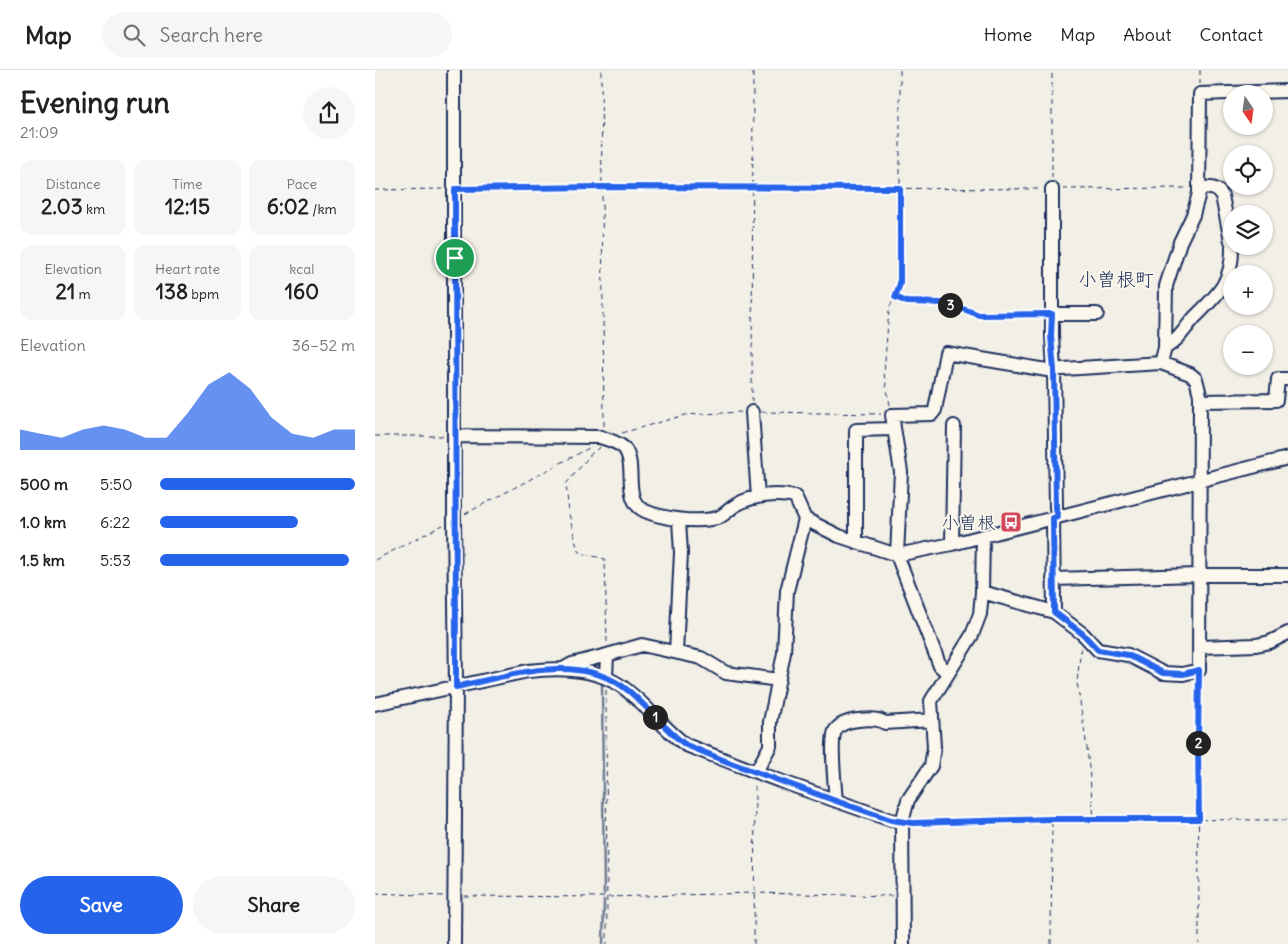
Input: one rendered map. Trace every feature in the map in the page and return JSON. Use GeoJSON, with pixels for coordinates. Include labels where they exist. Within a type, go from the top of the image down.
{"type":"FeatureCollection","features":[{"type":"Feature","properties":{"kind":"street"},"geometry":{"type":"LineString","coordinates":[[454,70],[455,944]]}},
{"type":"Feature","properties":{"kind":"street"},"geometry":{"type":"LineString","coordinates":[[1161,363],[1165,348],[1166,286],[1180,242],[1193,214],[1200,188],[1201,94],[1288,91]]}},
{"type":"Feature","properties":{"kind":"street"},"geometry":{"type":"LineString","coordinates":[[1200,188],[1215,188],[1219,190],[1224,205]]}},
{"type":"Feature","properties":{"kind":"street"},"geometry":{"type":"LineString","coordinates":[[1052,189],[1051,336],[1054,370],[1056,508],[1053,578],[1054,612]]}},
{"type":"Feature","properties":{"kind":"street"},"geometry":{"type":"LineString","coordinates":[[1165,348],[1178,340],[1195,318],[1213,301],[1221,289],[1230,268],[1231,255]]}},
{"type":"Feature","properties":{"kind":"street"},"geometry":{"type":"LineString","coordinates":[[1052,314],[1097,314]]}},
{"type":"Feature","properties":{"kind":"street"},"geometry":{"type":"LineString","coordinates":[[949,673],[939,666],[897,555],[901,472],[892,415],[932,414],[935,410],[945,353],[1012,365],[1054,370],[1161,363],[1190,374],[1196,379],[1199,387],[1200,401],[1199,670],[1183,674],[1163,673],[1128,655],[1098,650],[1083,634],[1054,612],[982,592]]}},
{"type":"Feature","properties":{"kind":"street"},"geometry":{"type":"LineString","coordinates":[[1200,401],[1276,400],[1278,379],[1288,378]]}},
{"type":"Feature","properties":{"kind":"street"},"geometry":{"type":"LineString","coordinates":[[752,412],[758,497]]}},
{"type":"Feature","properties":{"kind":"street"},"geometry":{"type":"LineString","coordinates":[[951,544],[954,426]]}},
{"type":"Feature","properties":{"kind":"street"},"geometry":{"type":"LineString","coordinates":[[856,542],[856,430],[894,429]]}},
{"type":"Feature","properties":{"kind":"street"},"geometry":{"type":"LineString","coordinates":[[454,436],[607,438],[625,449],[628,457],[632,496],[637,505],[651,513],[679,520],[718,518],[737,504],[758,497],[782,494],[795,497],[805,519],[787,591],[783,654],[771,722],[770,746],[756,772]]}},
{"type":"Feature","properties":{"kind":"street"},"geometry":{"type":"LineString","coordinates":[[805,519],[839,536],[897,555],[951,544],[1288,458]]}},
{"type":"Feature","properties":{"kind":"street"},"geometry":{"type":"LineString","coordinates":[[676,652],[681,553],[679,520]]}},
{"type":"Feature","properties":{"kind":"street"},"geometry":{"type":"LineString","coordinates":[[903,944],[902,822],[908,800],[931,766],[934,747],[931,701],[977,624],[982,592],[983,536]]}},
{"type":"Feature","properties":{"kind":"street"},"geometry":{"type":"LineString","coordinates":[[1053,578],[1288,575]]}},
{"type":"Feature","properties":{"kind":"street"},"geometry":{"type":"LineString","coordinates":[[1200,647],[1256,645],[1270,642],[1288,633]]}},
{"type":"Feature","properties":{"kind":"street"},"geometry":{"type":"LineString","coordinates":[[563,669],[572,664],[642,645],[701,658],[726,673],[779,680]]}},
{"type":"Feature","properties":{"kind":"street"},"geometry":{"type":"LineString","coordinates":[[606,677],[607,655]]}},
{"type":"Feature","properties":{"kind":"street"},"geometry":{"type":"LineString","coordinates":[[375,704],[528,671],[563,669],[586,672],[606,677],[629,692],[674,737],[686,745],[836,801],[902,822]]}},
{"type":"Feature","properties":{"kind":"street"},"geometry":{"type":"LineString","coordinates":[[836,801],[833,744],[835,731],[845,722],[880,720],[885,723],[932,720]]}},
{"type":"Feature","properties":{"kind":"path"},"geometry":{"type":"LineString","coordinates":[[601,70],[604,433],[607,438]]}},
{"type":"Feature","properties":{"kind":"path"},"geometry":{"type":"LineString","coordinates":[[752,412],[753,70]]}},
{"type":"Feature","properties":{"kind":"path"},"geometry":{"type":"LineString","coordinates":[[607,655],[605,559],[578,551],[569,514],[566,484],[607,438],[685,415],[752,412],[892,415],[884,374],[889,309],[900,284],[900,70]]}},
{"type":"Feature","properties":{"kind":"path"},"geometry":{"type":"LineString","coordinates":[[1052,189],[1053,70]]}},
{"type":"Feature","properties":{"kind":"path"},"geometry":{"type":"LineString","coordinates":[[1200,70],[1201,94]]}},
{"type":"Feature","properties":{"kind":"path"},"geometry":{"type":"LineString","coordinates":[[375,190],[602,187],[1200,188]]}},
{"type":"Feature","properties":{"kind":"path"},"geometry":{"type":"LineString","coordinates":[[895,297],[907,302],[943,303],[979,315],[1052,314]]}},
{"type":"Feature","properties":{"kind":"path"},"geometry":{"type":"LineString","coordinates":[[375,436],[454,436]]}},
{"type":"Feature","properties":{"kind":"path"},"geometry":{"type":"LineString","coordinates":[[375,560],[591,447]]}},
{"type":"Feature","properties":{"kind":"path"},"geometry":{"type":"LineString","coordinates":[[1083,634],[1077,682],[1087,748],[1094,819]]}},
{"type":"Feature","properties":{"kind":"path"},"geometry":{"type":"LineString","coordinates":[[1199,670],[1199,944]]}},
{"type":"Feature","properties":{"kind":"path"},"geometry":{"type":"LineString","coordinates":[[606,677],[607,944]]}},
{"type":"Feature","properties":{"kind":"path"},"geometry":{"type":"LineString","coordinates":[[754,944],[756,772]]}},
{"type":"Feature","properties":{"kind":"path"},"geometry":{"type":"LineString","coordinates":[[1051,944],[1052,819]]}},
{"type":"Feature","properties":{"kind":"path"},"geometry":{"type":"LineString","coordinates":[[902,822],[1052,819],[1288,820]]}},
{"type":"Feature","properties":{"kind":"path"},"geometry":{"type":"LineString","coordinates":[[375,894],[607,897],[754,893],[903,896]]}},
{"type":"Feature","properties":{"kind":"waterway"},"geometry":{"type":"LineString","coordinates":[[602,682],[604,894]]}},
{"type":"Feature","properties":{"kind":"waterway"},"geometry":{"type":"LineString","coordinates":[[603,944],[604,900]]}},
{"type":"Feature","properties":{"kind":"place","name":"小曽根"},"geometry":{"type":"Point","coordinates":[1011,522]}},
{"type":"Feature","properties":{"kind":"district","name":"小曽根町"},"geometry":{"type":"Point","coordinates":[1116,279]}},
{"type":"Feature","properties":{"kind":"route"},"geometry":{"type":"LineString","coordinates":[[602,187],[900,188],[900,284],[895,297],[907,302],[943,303],[979,315],[1052,314],[1056,508],[1058,517],[1053,518],[1054,612],[1083,634],[1098,650],[1128,655],[1163,673],[1183,674],[1199,670],[1199,819],[1052,819],[913,823],[891,820],[728,762],[686,745],[674,737],[629,692],[606,677],[586,672],[548,669],[528,671],[456,687],[455,258],[455,189],[602,187]]}}]}
